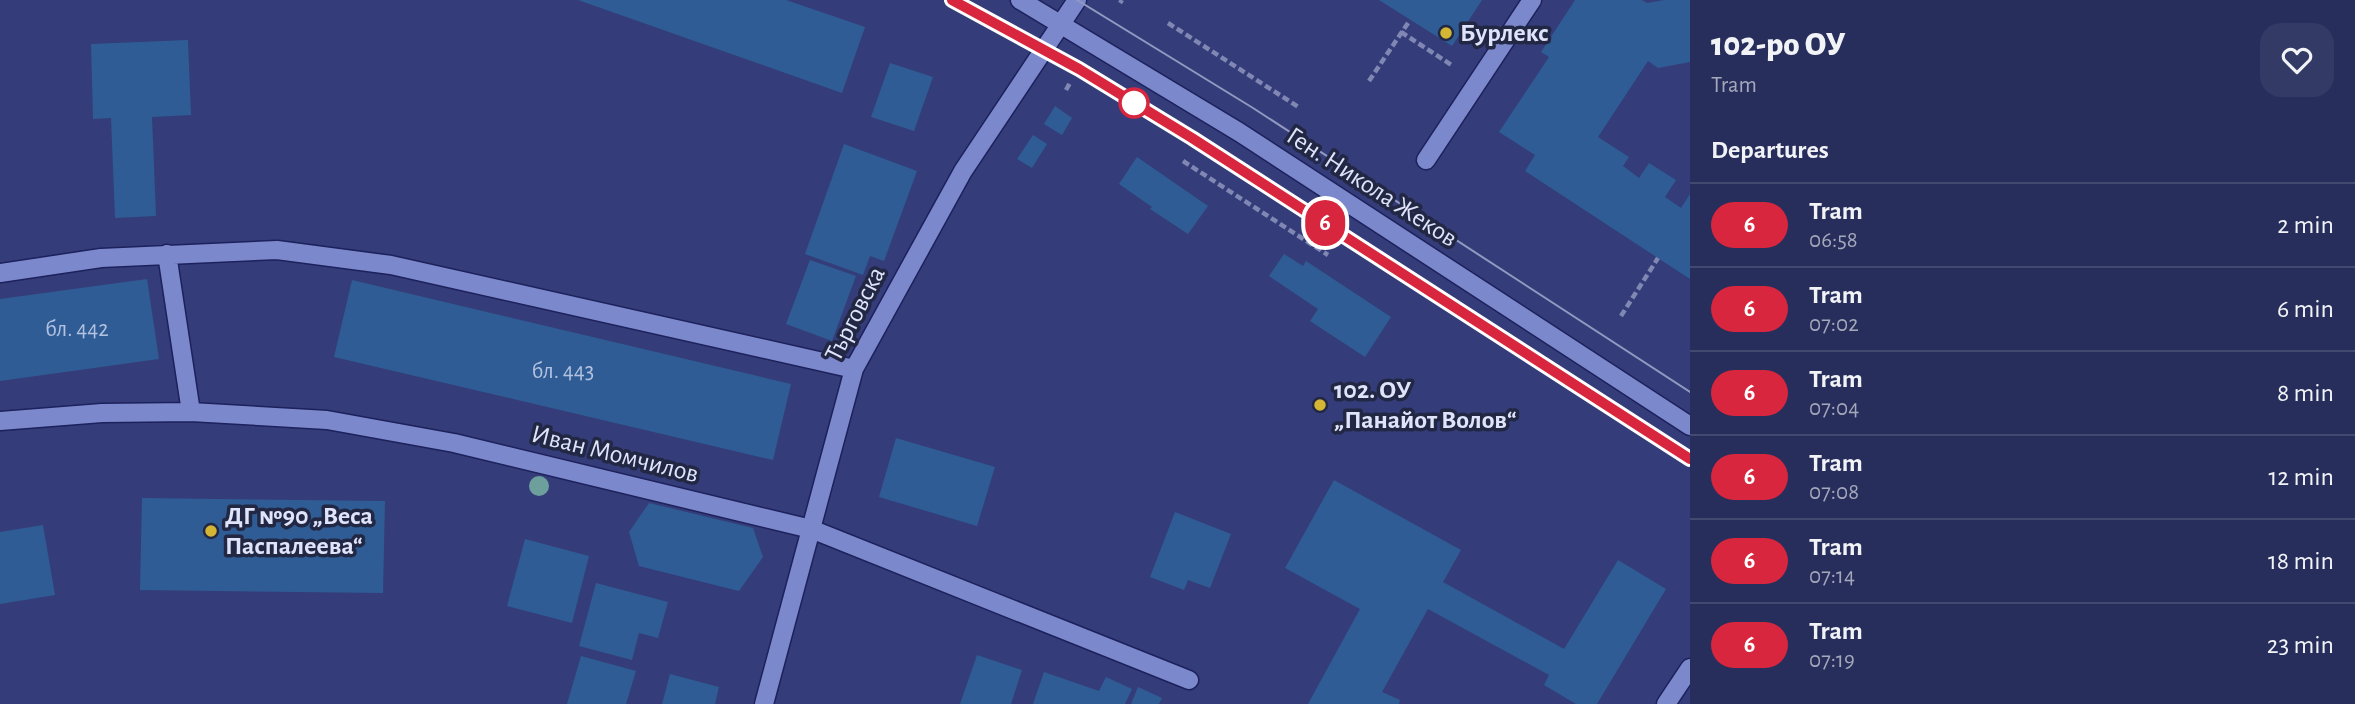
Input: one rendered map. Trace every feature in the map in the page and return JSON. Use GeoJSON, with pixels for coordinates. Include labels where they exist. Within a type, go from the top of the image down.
{"type":"FeatureCollection","features":[{"type":"Feature","properties":{"kind":"street","name":"Ген. Никола Жеков"},"geometry":{"type":"LineString","coordinates":[[1020,0],[1250,139],[1690,426]]}},
{"type":"Feature","properties":{"kind":"street","name":"Търговска"},"geometry":{"type":"LineString","coordinates":[[764,704],[854,369],[963,171],[1077,0]]}},
{"type":"Feature","properties":{"kind":"street"},"geometry":{"type":"LineString","coordinates":[[1426,160],[1532,0]]}},
{"type":"Feature","properties":{"kind":"street"},"geometry":{"type":"LineString","coordinates":[[0,273],[101,258],[277,250],[391,265],[854,369]]}},
{"type":"Feature","properties":{"kind":"street"},"geometry":{"type":"LineString","coordinates":[[167,254],[191,412]]}},
{"type":"Feature","properties":{"kind":"street","name":"Иван Момчилов"},"geometry":{"type":"LineString","coordinates":[[0,421],[102,413],[191,412],[327,420],[454,443],[811,529],[1189,680]]}},
{"type":"Feature","properties":{"kind":"street"},"geometry":{"type":"LineString","coordinates":[[1666,704],[1690,668]]}},
{"type":"Feature","properties":{"kind":"path"},"geometry":{"type":"LineString","coordinates":[[1369,81],[1410,20]]}},
{"type":"Feature","properties":{"kind":"path"},"geometry":{"type":"LineString","coordinates":[[1168,23],[1300,108]]}},
{"type":"Feature","properties":{"kind":"path"},"geometry":{"type":"LineString","coordinates":[[1401,32],[1479,83]]}},
{"type":"Feature","properties":{"kind":"path"},"geometry":{"type":"LineString","coordinates":[[1066,90],[1071,81]]}},
{"type":"Feature","properties":{"kind":"path"},"geometry":{"type":"LineString","coordinates":[[1183,161],[1328,255]]}},
{"type":"Feature","properties":{"kind":"path"},"geometry":{"type":"LineString","coordinates":[[1621,316],[1658,258]]}},
{"type":"Feature","properties":{"kind":"building"},"geometry":{"type":"Polygon","coordinates":[[[578,0],[786,0],[865,27],[842,93],[578,0]]]}},
{"type":"Feature","properties":{"kind":"building","name":"Бурлекс"},"geometry":{"type":"Polygon","coordinates":[[[1379,0],[1482,0],[1452,46],[1379,0]]]}},
{"type":"Feature","properties":{"kind":"building"},"geometry":{"type":"Polygon","coordinates":[[[1575,0],[1642,0],[1647,3],[1690,0],[1690,62],[1658,68],[1648,61],[1598,137],[1629,157],[1623,166],[1639,178],[1649,163],[1676,180],[1665,197],[1681,208],[1690,194],[1690,279],[1525,171],[1535,155],[1499,132],[1549,57],[1541,52],[1575,0]]]}},
{"type":"Feature","properties":{"kind":"building"},"geometry":{"type":"Polygon","coordinates":[[[188,40],[191,115],[152,117],[156,216],[115,218],[111,118],[93,119],[91,44],[188,40]]]}},
{"type":"Feature","properties":{"kind":"building"},"geometry":{"type":"Polygon","coordinates":[[[890,63],[933,77],[914,131],[871,117],[890,63]]]}},
{"type":"Feature","properties":{"kind":"building"},"geometry":{"type":"Polygon","coordinates":[[[1055,106],[1072,118],[1062,135],[1044,124],[1055,106]]]}},
{"type":"Feature","properties":{"kind":"building"},"geometry":{"type":"Polygon","coordinates":[[[1033,135],[1047,144],[1032,168],[1017,159],[1033,135]]]}},
{"type":"Feature","properties":{"kind":"building"},"geometry":{"type":"Polygon","coordinates":[[[844,144],[917,171],[884,261],[870,256],[863,275],[805,254],[844,144]]]}},
{"type":"Feature","properties":{"kind":"building"},"geometry":{"type":"Polygon","coordinates":[[[1137,157],[1208,206],[1188,234],[1119,184],[1137,157]]]}},
{"type":"Feature","properties":{"kind":"building"},"geometry":{"type":"Polygon","coordinates":[[[1284,254],[1303,266],[1306,261],[1391,317],[1365,357],[1310,321],[1318,309],[1269,276],[1284,254]]]}},
{"type":"Feature","properties":{"kind":"building"},"geometry":{"type":"Polygon","coordinates":[[[810,260],[856,276],[832,341],[786,324],[810,260]]]}},
{"type":"Feature","properties":{"kind":"building"},"geometry":{"type":"Polygon","coordinates":[[[147,279],[159,359],[0,381],[0,299],[147,279]]]}},
{"type":"Feature","properties":{"kind":"building"},"geometry":{"type":"Polygon","coordinates":[[[352,280],[791,384],[773,460],[334,357],[352,280]]]}},
{"type":"Feature","properties":{"kind":"building"},"geometry":{"type":"Polygon","coordinates":[[[896,438],[995,467],[977,526],[879,497],[896,438]]]}},
{"type":"Feature","properties":{"kind":"building"},"geometry":{"type":"Polygon","coordinates":[[[1334,480],[1461,550],[1443,582],[1564,649],[1618,560],[1666,589],[1597,704],[1576,704],[1544,685],[1549,675],[1428,609],[1382,692],[1400,700],[1399,704],[1308,704],[1360,609],[1285,568],[1334,480]]]}},
{"type":"Feature","properties":{"kind":"building"},"geometry":{"type":"Polygon","coordinates":[[[142,498],[385,501],[383,593],[140,590],[142,498]]]}},
{"type":"Feature","properties":{"kind":"building"},"geometry":{"type":"Polygon","coordinates":[[[649,503],[753,528],[763,557],[739,591],[639,566],[629,532],[649,503]]]}},
{"type":"Feature","properties":{"kind":"building"},"geometry":{"type":"Polygon","coordinates":[[[1175,512],[1231,534],[1210,588],[1188,580],[1184,590],[1150,577],[1175,512]]]}},
{"type":"Feature","properties":{"kind":"building"},"geometry":{"type":"Polygon","coordinates":[[[43,525],[55,595],[0,604],[0,532],[43,525]]]}},
{"type":"Feature","properties":{"kind":"building"},"geometry":{"type":"Polygon","coordinates":[[[525,539],[589,556],[572,623],[507,606],[525,539]]]}},
{"type":"Feature","properties":{"kind":"building"},"geometry":{"type":"Polygon","coordinates":[[[596,583],[668,602],[658,638],[639,633],[632,660],[579,646],[596,583]]]}},
{"type":"Feature","properties":{"kind":"building"},"geometry":{"type":"Polygon","coordinates":[[[977,655],[1022,670],[1011,704],[960,704],[977,655]]]}},
{"type":"Feature","properties":{"kind":"building"},"geometry":{"type":"Polygon","coordinates":[[[581,656],[636,671],[626,704],[567,704],[581,656]]]}},
{"type":"Feature","properties":{"kind":"building"},"geometry":{"type":"Polygon","coordinates":[[[1044,672],[1099,691],[1106,677],[1132,689],[1125,704],[1033,704],[1044,672]]]}},
{"type":"Feature","properties":{"kind":"building"},"geometry":{"type":"Polygon","coordinates":[[[670,674],[719,687],[715,704],[662,704],[670,674]]]}},
{"type":"Feature","properties":{"kind":"building"},"geometry":{"type":"Polygon","coordinates":[[[1138,687],[1162,698],[1159,704],[1131,704],[1138,687]]]}},
{"type":"Feature","properties":{"kind":"tram line"},"geometry":{"type":"LineString","coordinates":[[952,0],[1079,69],[1192,138],[1690,459]]}},
{"type":"Feature","properties":{"kind":"tram line","name":"6"},"geometry":{"type":"LineString","coordinates":[[952,0],[1079,69],[1192,138],[1690,459]]}},
{"type":"Feature","properties":{"kind":"tram line"},"geometry":{"type":"LineString","coordinates":[[1077,0],[1253,108],[1690,392]]}},
{"type":"Feature","properties":{"kind":"place","name":"Бурлекс"},"geometry":{"type":"Point","coordinates":[1446,33]}},
{"type":"Feature","properties":{"kind":"place","name":"102. ОУ „Панайот Волов“"},"geometry":{"type":"Point","coordinates":[1320,405]}},
{"type":"Feature","properties":{"kind":"place","name":"ДГ №90 „Веса Паспалеева“"},"geometry":{"type":"Point","coordinates":[211,531]}}]}
